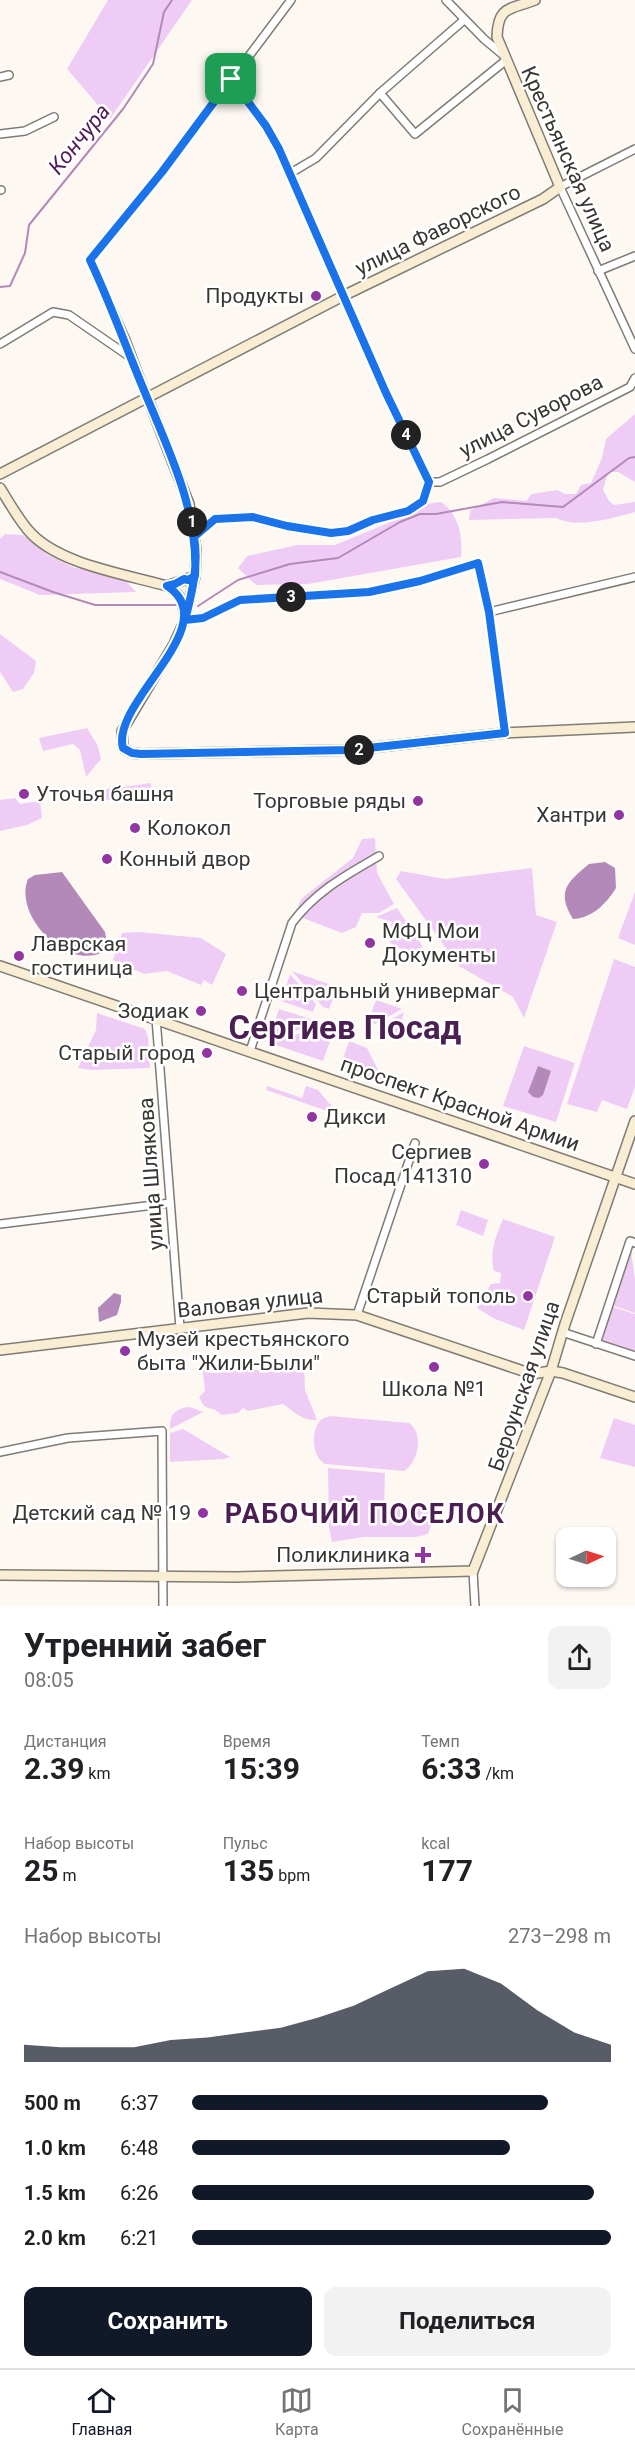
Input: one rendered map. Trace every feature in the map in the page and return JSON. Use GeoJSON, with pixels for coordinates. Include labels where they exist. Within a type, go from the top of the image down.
{"type":"FeatureCollection","features":[{"type":"Feature","properties":{"kind":"main road"},"geometry":{"type":"LineString","coordinates":[[504,57],[497,37],[497,19],[502,13],[535,0]]}},
{"type":"Feature","properties":{"kind":"main road","name":"Крестьянская улица"},"geometry":{"type":"LineString","coordinates":[[504,57],[560,187]]}},
{"type":"Feature","properties":{"kind":"main road","name":"улица Фаворского"},"geometry":{"type":"LineString","coordinates":[[0,474],[345,295],[543,199],[560,187]]}},
{"type":"Feature","properties":{"kind":"main road"},"geometry":{"type":"LineString","coordinates":[[148,399],[189,504],[196,550],[195,576],[185,620],[174,644],[122,731],[123,748],[132,753],[141,754],[350,750],[505,733],[635,727]]}},
{"type":"Feature","properties":{"kind":"main road"},"geometry":{"type":"LineString","coordinates":[[0,488],[28,531],[58,554],[167,586],[182,600],[185,620]]}},
{"type":"Feature","properties":{"kind":"main road"},"geometry":{"type":"LineString","coordinates":[[167,586],[195,576]]}},
{"type":"Feature","properties":{"kind":"main road","name":"проспект Красной Армии"},"geometry":{"type":"LineString","coordinates":[[0,966],[635,1184]]}},
{"type":"Feature","properties":{"kind":"main road","name":"Бероунская улица"},"geometry":{"type":"LineString","coordinates":[[473,1571],[551,1371],[562,1332],[635,1121]]}},
{"type":"Feature","properties":{"kind":"main road","name":"Валовая улица"},"geometry":{"type":"LineString","coordinates":[[0,1350],[308,1313],[357,1315],[532,1374],[551,1371],[635,1397]]}},
{"type":"Feature","properties":{"kind":"main road"},"geometry":{"type":"LineString","coordinates":[[0,1575],[236,1577],[473,1571]]}},
{"type":"Feature","properties":{"kind":"street"},"geometry":{"type":"LineString","coordinates":[[148,399],[130,357],[126,340],[90,260],[162,172],[291,0]]}},
{"type":"Feature","properties":{"kind":"street","name":"Крестьянская улица"},"geometry":{"type":"LineString","coordinates":[[446,0],[504,57]]}},
{"type":"Feature","properties":{"kind":"street"},"geometry":{"type":"LineString","coordinates":[[289,174],[316,158],[380,93],[464,20]]}},
{"type":"Feature","properties":{"kind":"street"},"geometry":{"type":"LineString","coordinates":[[380,93],[415,134],[504,57]]}},
{"type":"Feature","properties":{"kind":"street"},"geometry":{"type":"LineString","coordinates":[[0,77],[9,75]]}},
{"type":"Feature","properties":{"kind":"street"},"geometry":{"type":"LineString","coordinates":[[194,537],[215,519],[253,517],[287,526],[331,533],[348,531],[373,520],[408,511],[423,501],[429,482],[386,393],[345,295],[279,149],[266,126],[231,79]]}},
{"type":"Feature","properties":{"kind":"street"},"geometry":{"type":"LineString","coordinates":[[0,134],[25,131],[54,117]]}},
{"type":"Feature","properties":{"kind":"street","name":"улица Фаворского"},"geometry":{"type":"LineString","coordinates":[[560,187],[635,149]]}},
{"type":"Feature","properties":{"kind":"street","name":"Крестьянская улица"},"geometry":{"type":"LineString","coordinates":[[560,187],[635,349]]}},
{"type":"Feature","properties":{"kind":"street"},"geometry":{"type":"LineString","coordinates":[[598,271],[635,256]]}},
{"type":"Feature","properties":{"kind":"street"},"geometry":{"type":"LineString","coordinates":[[0,344],[52,312],[69,315],[130,357]]}},
{"type":"Feature","properties":{"kind":"street","name":"улица Суворова"},"geometry":{"type":"LineString","coordinates":[[429,482],[440,482],[630,387],[635,378]]}},
{"type":"Feature","properties":{"kind":"street"},"geometry":{"type":"LineString","coordinates":[[185,620],[203,618],[240,600],[369,592],[420,581],[478,563],[489,612],[505,733]]}},
{"type":"Feature","properties":{"kind":"street"},"geometry":{"type":"LineString","coordinates":[[489,612],[635,577]]}},
{"type":"Feature","properties":{"kind":"street"},"geometry":{"type":"LineString","coordinates":[[250,1051],[292,923],[305,905],[322,890],[379,855]]}},
{"type":"Feature","properties":{"kind":"street","name":"улица Шлякова"},"geometry":{"type":"LineString","coordinates":[[156,1018],[180,1328]]}},
{"type":"Feature","properties":{"kind":"street"},"geometry":{"type":"LineString","coordinates":[[357,1315],[415,1143]]}},
{"type":"Feature","properties":{"kind":"street"},"geometry":{"type":"LineString","coordinates":[[0,1224],[170,1203]]}},
{"type":"Feature","properties":{"kind":"street"},"geometry":{"type":"LineString","coordinates":[[596,1344],[630,1241],[635,1243]]}},
{"type":"Feature","properties":{"kind":"street"},"geometry":{"type":"LineString","coordinates":[[562,1332],[635,1356]]}},
{"type":"Feature","properties":{"kind":"street"},"geometry":{"type":"LineString","coordinates":[[0,1452],[68,1438],[162,1431],[162,1606]]}},
{"type":"Feature","properties":{"kind":"street","name":"Бероунская улица"},"geometry":{"type":"LineString","coordinates":[[473,1571],[475,1606]]}},
{"type":"Feature","properties":{"kind":"shaded area"},"geometry":{"type":"Polygon","coordinates":[[[108,0],[192,0],[110,119],[67,69],[108,0]]]}},
{"type":"Feature","properties":{"kind":"shaded area"},"geometry":{"type":"Polygon","coordinates":[[[635,414],[635,482],[618,472],[608,472],[603,490],[614,505],[635,502],[635,512],[585,523],[574,523],[556,518],[469,520],[470,511],[494,498],[526,501],[532,494],[557,490],[565,494],[576,494],[581,485],[591,483],[602,458],[606,439],[635,414]]]}},
{"type":"Feature","properties":{"kind":"shaded area"},"geometry":{"type":"Polygon","coordinates":[[[441,502],[456,519],[461,542],[461,557],[308,584],[256,585],[238,568],[247,556],[297,545],[335,545],[410,514],[426,504],[441,502]]]}},
{"type":"Feature","properties":{"kind":"shaded area"},"geometry":{"type":"Polygon","coordinates":[[[5,534],[23,535],[48,555],[75,568],[106,571],[126,581],[136,592],[40,595],[0,579],[0,539],[5,534]]]}},
{"type":"Feature","properties":{"kind":"shaded area"},"geometry":{"type":"Polygon","coordinates":[[[0,634],[36,661],[34,673],[23,689],[13,692],[0,672],[0,634]]]}},
{"type":"Feature","properties":{"kind":"shaded area"},"geometry":{"type":"Polygon","coordinates":[[[87,728],[98,746],[101,759],[86,777],[80,750],[73,744],[43,751],[39,738],[87,728]]]}},
{"type":"Feature","properties":{"kind":"shaded area"},"geometry":{"type":"Polygon","coordinates":[[[151,783],[152,795],[97,801],[96,794],[100,790],[151,783]]]}},
{"type":"Feature","properties":{"kind":"shaded area"},"geometry":{"type":"Polygon","coordinates":[[[15,798],[20,804],[40,801],[42,818],[27,825],[0,831],[0,800],[15,798]]]}},
{"type":"Feature","properties":{"kind":"shaded area"},"geometry":{"type":"Polygon","coordinates":[[[375,838],[377,873],[394,904],[379,913],[362,913],[356,927],[342,933],[295,915],[301,899],[353,858],[362,839],[375,838]]]}},
{"type":"Feature","properties":{"kind":"shaded area"},"geometry":{"type":"Polygon","coordinates":[[[605,862],[615,868],[616,888],[598,909],[586,916],[573,919],[565,902],[566,888],[575,876],[589,864],[605,862]]]}},
{"type":"Feature","properties":{"kind":"shaded area"},"geometry":{"type":"Polygon","coordinates":[[[532,868],[536,915],[557,922],[524,1018],[513,997],[459,966],[396,879],[401,871],[445,879],[532,868]]]}},
{"type":"Feature","properties":{"kind":"shaded area"},"geometry":{"type":"Polygon","coordinates":[[[62,872],[105,932],[107,944],[103,952],[89,956],[74,954],[59,947],[35,923],[28,908],[25,893],[28,879],[35,875],[62,872]]]}},
{"type":"Feature","properties":{"kind":"shaded area"},"geometry":{"type":"Polygon","coordinates":[[[635,892],[635,945],[618,938],[635,892]]]}},
{"type":"Feature","properties":{"kind":"shaded area"},"geometry":{"type":"Polygon","coordinates":[[[397,908],[420,942],[428,959],[392,945],[388,938],[392,922],[376,917],[397,908]]]}},
{"type":"Feature","properties":{"kind":"shaded area"},"geometry":{"type":"Polygon","coordinates":[[[139,932],[201,938],[226,954],[212,985],[204,980],[201,985],[167,971],[144,974],[113,960],[122,933],[139,932]]]}},
{"type":"Feature","properties":{"kind":"shaded area"},"geometry":{"type":"Polygon","coordinates":[[[614,959],[635,967],[635,1087],[627,1109],[602,1100],[597,1112],[567,1104],[614,959]]]}},
{"type":"Feature","properties":{"kind":"shaded area"},"geometry":{"type":"Polygon","coordinates":[[[292,971],[337,987],[329,1009],[323,1007],[292,971]]]}},
{"type":"Feature","properties":{"kind":"shaded area"},"geometry":{"type":"Polygon","coordinates":[[[290,974],[316,1004],[313,1012],[281,1001],[290,974]]]}},
{"type":"Feature","properties":{"kind":"shaded area"},"geometry":{"type":"Polygon","coordinates":[[[376,1000],[402,1009],[375,1024],[368,1022],[376,1000]]]}},
{"type":"Feature","properties":{"kind":"shaded area"},"geometry":{"type":"Polygon","coordinates":[[[279,1009],[311,1019],[308,1027],[270,1038],[279,1009]]]}},
{"type":"Feature","properties":{"kind":"shaded area"},"geometry":{"type":"Polygon","coordinates":[[[404,1012],[396,1040],[377,1034],[380,1026],[404,1012]]]}},
{"type":"Feature","properties":{"kind":"shaded area"},"geometry":{"type":"Polygon","coordinates":[[[97,1013],[145,1029],[148,1037],[150,1068],[92,1070],[78,1068],[96,1030],[97,1013]]]}},
{"type":"Feature","properties":{"kind":"shaded area"},"geometry":{"type":"Polygon","coordinates":[[[314,1029],[332,1036],[323,1061],[270,1043],[314,1029]]]}},
{"type":"Feature","properties":{"kind":"shaded area"},"geometry":{"type":"Polygon","coordinates":[[[349,1041],[367,1048],[382,1078],[397,1083],[396,1087],[340,1067],[349,1041]]]}},
{"type":"Feature","properties":{"kind":"shaded area"},"geometry":{"type":"Polygon","coordinates":[[[524,1046],[575,1063],[556,1122],[503,1106],[524,1046]]]}},
{"type":"Feature","properties":{"kind":"shaded area"},"geometry":{"type":"Polygon","coordinates":[[[538,1066],[551,1071],[543,1095],[539,1098],[533,1097],[528,1092],[538,1066]]]}},
{"type":"Feature","properties":{"kind":"shaded area"},"geometry":{"type":"Polygon","coordinates":[[[267,1086],[302,1098],[306,1086],[318,1090],[339,1115],[266,1090],[267,1086]]]}},
{"type":"Feature","properties":{"kind":"shaded area"},"geometry":{"type":"Polygon","coordinates":[[[461,1210],[488,1220],[483,1236],[456,1225],[461,1210]]]}},
{"type":"Feature","properties":{"kind":"shaded area"},"geometry":{"type":"Polygon","coordinates":[[[503,1219],[555,1237],[524,1330],[495,1319],[477,1308],[491,1284],[500,1283],[501,1273],[494,1271],[492,1257],[503,1219]]]}},
{"type":"Feature","properties":{"kind":"shaded area"},"geometry":{"type":"Polygon","coordinates":[[[631,1251],[635,1279],[635,1313],[614,1306],[631,1251]]]}},
{"type":"Feature","properties":{"kind":"shaded area"},"geometry":{"type":"Polygon","coordinates":[[[114,1293],[121,1295],[117,1315],[99,1322],[98,1308],[114,1293]]]}},
{"type":"Feature","properties":{"kind":"shaded area"},"geometry":{"type":"Polygon","coordinates":[[[613,1307],[635,1314],[635,1353],[602,1342],[613,1307]]]}},
{"type":"Feature","properties":{"kind":"shaded area"},"geometry":{"type":"Polygon","coordinates":[[[209,1363],[210,1373],[225,1372],[226,1368],[253,1366],[254,1370],[275,1370],[276,1366],[304,1364],[305,1390],[317,1420],[303,1417],[283,1404],[248,1411],[243,1408],[238,1413],[222,1415],[206,1407],[199,1397],[205,1391],[202,1364],[209,1363]]]}},
{"type":"Feature","properties":{"kind":"shaded area"},"geometry":{"type":"Polygon","coordinates":[[[190,1407],[203,1412],[170,1429],[174,1413],[190,1407]]]}},
{"type":"Feature","properties":{"kind":"shaded area"},"geometry":{"type":"Polygon","coordinates":[[[330,1416],[409,1423],[417,1433],[418,1440],[413,1461],[404,1471],[325,1464],[317,1456],[314,1436],[317,1424],[330,1416]]]}},
{"type":"Feature","properties":{"kind":"shaded area"},"geometry":{"type":"Polygon","coordinates":[[[614,1418],[635,1425],[635,1467],[600,1458],[614,1418]]]}},
{"type":"Feature","properties":{"kind":"shaded area"},"geometry":{"type":"Polygon","coordinates":[[[183,1429],[230,1457],[170,1462],[170,1433],[183,1429]]]}},
{"type":"Feature","properties":{"kind":"shaded area"},"geometry":{"type":"Polygon","coordinates":[[[328,1468],[385,1473],[384,1508],[423,1507],[434,1517],[428,1534],[416,1537],[364,1537],[332,1542],[329,1527],[328,1468]]]}},
{"type":"Feature","properties":{"kind":"waterway","name":"Кончура"},"geometry":{"type":"LineString","coordinates":[[0,287],[10,286],[25,253],[29,225],[123,109],[153,64],[164,12],[172,0]]}},
{"type":"Feature","properties":{"kind":"waterway"},"geometry":{"type":"LineString","coordinates":[[198,606],[238,580],[290,564],[338,558],[400,522],[420,514],[436,514],[502,502],[563,507],[629,458],[635,457]]}},
{"type":"Feature","properties":{"kind":"waterway"},"geometry":{"type":"LineString","coordinates":[[0,572],[95,605],[179,605]]}},
{"type":"Feature","properties":{"kind":"place","name":"Продукты"},"geometry":{"type":"Point","coordinates":[316,296]}},
{"type":"Feature","properties":{"kind":"place","name":"Уточья башня"},"geometry":{"type":"Point","coordinates":[24,794]}},
{"type":"Feature","properties":{"kind":"place","name":"Торговые ряды"},"geometry":{"type":"Point","coordinates":[418,801]}},
{"type":"Feature","properties":{"kind":"place","name":"Хантри"},"geometry":{"type":"Point","coordinates":[619,815]}},
{"type":"Feature","properties":{"kind":"place","name":"Колокол"},"geometry":{"type":"Point","coordinates":[135,828]}},
{"type":"Feature","properties":{"kind":"place","name":"Конный двор"},"geometry":{"type":"Point","coordinates":[107,859]}},
{"type":"Feature","properties":{"kind":"place","name":"МФЦ Мои Документы"},"geometry":{"type":"Point","coordinates":[370,943]}},
{"type":"Feature","properties":{"kind":"place","name":"Лаврская гостиница"},"geometry":{"type":"Point","coordinates":[19,956]}},
{"type":"Feature","properties":{"kind":"place","name":"Центральный универмаг"},"geometry":{"type":"Point","coordinates":[242,991]}},
{"type":"Feature","properties":{"kind":"place","name":"Зодиак"},"geometry":{"type":"Point","coordinates":[201,1011]}},
{"type":"Feature","properties":{"kind":"place","name":"Старый город"},"geometry":{"type":"Point","coordinates":[207,1053]}},
{"type":"Feature","properties":{"kind":"place","name":"Дикси"},"geometry":{"type":"Point","coordinates":[312,1117]}},
{"type":"Feature","properties":{"kind":"place","name":"Сергиев Посад 141310"},"geometry":{"type":"Point","coordinates":[484,1164]}},
{"type":"Feature","properties":{"kind":"place","name":"Старый тополь"},"geometry":{"type":"Point","coordinates":[528,1296]}},
{"type":"Feature","properties":{"kind":"place","name":"Музей крестьянского быта \"Жили-Были\""},"geometry":{"type":"Point","coordinates":[125,1351]}},
{"type":"Feature","properties":{"kind":"place","name":"Школа №1"},"geometry":{"type":"Point","coordinates":[434,1367]}},
{"type":"Feature","properties":{"kind":"place","name":"Детский сад № 19"},"geometry":{"type":"Point","coordinates":[203,1513]}},
{"type":"Feature","properties":{"kind":"place","name":"Поликлиника"},"geometry":{"type":"Point","coordinates":[423,1555]}},
{"type":"Feature","properties":{"kind":"district","name":"Сергиев Посад"},"geometry":{"type":"Point","coordinates":[345,1027]}},
{"type":"Feature","properties":{"kind":"district","name":"РАБОЧИЙ ПОСЕЛОК"},"geometry":{"type":"Point","coordinates":[365,1514]}},
{"type":"Feature","properties":{"kind":"route"},"geometry":{"type":"LineString","coordinates":[[231,79],[162,172],[90,260],[126,340],[130,357],[189,504],[196,550],[195,576],[167,586],[182,600],[185,620],[174,644],[128,718],[121,736],[123,748],[132,753],[141,754],[350,750],[505,733],[489,612],[478,563],[420,581],[369,592],[240,600],[203,618],[185,620],[195,576],[194,537],[215,519],[253,517],[287,526],[331,533],[348,531],[373,520],[408,511],[423,501],[429,482],[386,393],[345,295],[279,149],[266,126],[231,79]]}}]}
